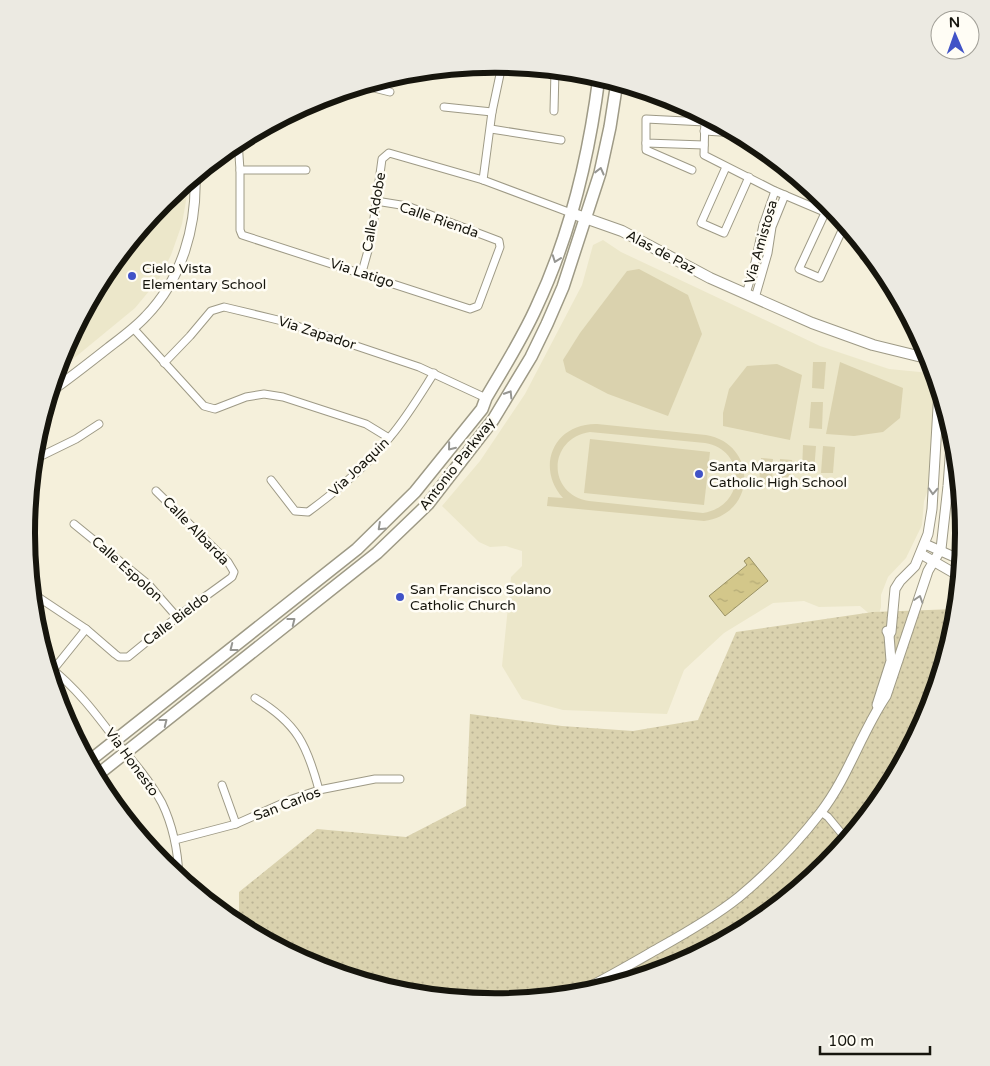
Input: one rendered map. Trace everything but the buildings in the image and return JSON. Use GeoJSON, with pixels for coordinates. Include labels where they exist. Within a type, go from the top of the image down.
{"type":"FeatureCollection","features":[{"type":"Feature","properties":{"kind":"main road","name":"Antonio Parkway"},"geometry":{"type":"LineString","coordinates":[[94,757],[357,549],[415,492],[482,408],[536,309],[557,256],[583,168],[598,85]]}},
{"type":"Feature","properties":{"kind":"main road","name":"Antonio Parkway"},"geometry":{"type":"LineString","coordinates":[[102,771],[378,553],[428,504],[492,420],[548,324],[564,287],[600,173],[615,89]]}},
{"type":"Feature","properties":{"kind":"main road","name":"Alas de Paz"},"geometry":{"type":"LineString","coordinates":[[571,213],[622,231],[710,278],[812,323],[873,345],[920,356]]}},
{"type":"Feature","properties":{"kind":"street"},"geometry":{"type":"LineString","coordinates":[[483,180],[492,112],[500,73]]}},
{"type":"Feature","properties":{"kind":"street"},"geometry":{"type":"LineString","coordinates":[[554,77],[554,111]]}},
{"type":"Feature","properties":{"kind":"street"},"geometry":{"type":"LineString","coordinates":[[378,88],[390,92]]}},
{"type":"Feature","properties":{"kind":"street"},"geometry":{"type":"LineString","coordinates":[[444,107],[492,112]]}},
{"type":"Feature","properties":{"kind":"street"},"geometry":{"type":"LineString","coordinates":[[692,170],[646,150],[646,119],[696,119]]}},
{"type":"Feature","properties":{"kind":"street"},"geometry":{"type":"LineString","coordinates":[[646,143],[704,145],[705,124]]}},
{"type":"Feature","properties":{"kind":"street"},"geometry":{"type":"LineString","coordinates":[[491,130],[561,140]]}},
{"type":"Feature","properties":{"kind":"street"},"geometry":{"type":"LineString","coordinates":[[704,131],[719,132]]}},
{"type":"Feature","properties":{"kind":"street","name":"Via Amistosa"},"geometry":{"type":"LineString","coordinates":[[704,145],[704,155],[775,191],[825,213]]}},
{"type":"Feature","properties":{"kind":"street"},"geometry":{"type":"LineString","coordinates":[[239,151],[240,170],[306,170]]}},
{"type":"Feature","properties":{"kind":"street","name":"Alas de Paz"},"geometry":{"type":"LineString","coordinates":[[389,153],[483,180],[571,213]]}},
{"type":"Feature","properties":{"kind":"street","name":"Calle Adobe"},"geometry":{"type":"LineString","coordinates":[[362,272],[371,240],[382,159],[389,153]]}},
{"type":"Feature","properties":{"kind":"street"},"geometry":{"type":"LineString","coordinates":[[726,167],[701,223],[724,233],[749,177]]}},
{"type":"Feature","properties":{"kind":"street","name":"Via Latigo"},"geometry":{"type":"LineString","coordinates":[[240,170],[240,230],[245,236],[362,272],[470,309],[478,306]]}},
{"type":"Feature","properties":{"kind":"street"},"geometry":{"type":"LineString","coordinates":[[59,386],[134,328],[156,305],[170,284],[188,241],[194,215],[196,184]]}},
{"type":"Feature","properties":{"kind":"street","name":"Via Amistosa"},"geometry":{"type":"LineString","coordinates":[[750,296],[763,225],[775,191]]}},
{"type":"Feature","properties":{"kind":"street","name":"Via Amistosa"},"geometry":{"type":"LineString","coordinates":[[750,296],[766,261],[772,227],[785,195]]}},
{"type":"Feature","properties":{"kind":"street","name":"Calle Rienda"},"geometry":{"type":"LineString","coordinates":[[376,201],[407,206],[496,239],[500,244],[478,306]]}},
{"type":"Feature","properties":{"kind":"street"},"geometry":{"type":"LineString","coordinates":[[825,213],[800,269],[820,278],[842,231]]}},
{"type":"Feature","properties":{"kind":"street","name":"Via Zapador"},"geometry":{"type":"LineString","coordinates":[[164,364],[211,311],[224,307],[282,321],[419,366],[486,398]]}},
{"type":"Feature","properties":{"kind":"street"},"geometry":{"type":"LineString","coordinates":[[134,328],[164,364],[204,406],[215,409],[246,396],[264,394],[283,396],[366,424],[390,438]]}},
{"type":"Feature","properties":{"kind":"street","name":"Via Joaquin"},"geometry":{"type":"LineString","coordinates":[[271,480],[295,511],[308,512],[343,486],[390,438],[434,373]]}},
{"type":"Feature","properties":{"kind":"street"},"geometry":{"type":"LineString","coordinates":[[875,713],[891,661],[889,635],[891,632],[895,589],[915,566],[925,544],[932,509],[938,410]]}},
{"type":"Feature","properties":{"kind":"street"},"geometry":{"type":"LineString","coordinates":[[42,456],[99,424]]}},
{"type":"Feature","properties":{"kind":"street"},"geometry":{"type":"LineString","coordinates":[[599,981],[705,921],[738,898],[772,867],[821,812],[840,782],[875,713],[890,688],[928,571],[940,549],[950,464]]}},
{"type":"Feature","properties":{"kind":"street","name":"Calle Albarda"},"geometry":{"type":"LineString","coordinates":[[156,490],[228,562],[234,572]]}},
{"type":"Feature","properties":{"kind":"street","name":"Calle Espolon"},"geometry":{"type":"LineString","coordinates":[[74,524],[149,585],[177,617]]}},
{"type":"Feature","properties":{"kind":"street"},"geometry":{"type":"LineString","coordinates":[[925,544],[954,556]]}},
{"type":"Feature","properties":{"kind":"street"},"geometry":{"type":"LineString","coordinates":[[922,554],[953,572]]}},
{"type":"Feature","properties":{"kind":"street","name":"Calle Bieldo"},"geometry":{"type":"LineString","coordinates":[[86,629],[119,657],[128,657],[177,617],[232,577],[234,572]]}},
{"type":"Feature","properties":{"kind":"street"},"geometry":{"type":"LineString","coordinates":[[40,598],[86,629],[54,663]]}},
{"type":"Feature","properties":{"kind":"street","name":"Via Honesto"},"geometry":{"type":"LineString","coordinates":[[57,674],[69,684],[151,783],[163,805],[175,840],[178,866]]}},
{"type":"Feature","properties":{"kind":"street"},"geometry":{"type":"LineString","coordinates":[[256,698],[286,720],[301,740],[310,758],[319,790]]}},
{"type":"Feature","properties":{"kind":"street","name":"San Carlos"},"geometry":{"type":"LineString","coordinates":[[175,840],[236,824],[292,799],[319,790],[375,779],[400,779]]}},
{"type":"Feature","properties":{"kind":"street"},"geometry":{"type":"LineString","coordinates":[[222,785],[236,824]]}},
{"type":"Feature","properties":{"kind":"street"},"geometry":{"type":"LineString","coordinates":[[821,812],[828,817],[842,834]]}},
{"type":"Feature","properties":{"kind":"shaded area","name":"Cielo Vista Elementary School"},"geometry":{"type":"Polygon","coordinates":[[[188,191],[182,224],[171,255],[159,279],[135,308],[67,364],[82,330],[113,277],[149,230],[188,191]]]}},
{"type":"Feature","properties":{"kind":"shaded area","name":"Santa Margarita Catholic High School"},"geometry":{"type":"Polygon","coordinates":[[[603,240],[621,252],[820,346],[889,369],[926,373],[933,394],[929,487],[924,501],[922,525],[906,558],[888,577],[881,595],[879,614],[872,616],[860,606],[819,607],[804,601],[773,603],[724,633],[684,670],[667,714],[563,710],[522,699],[502,666],[511,577],[522,566],[522,551],[506,546],[490,547],[479,542],[442,506],[480,461],[525,394],[582,285],[593,245],[603,240]]]}},
{"type":"Feature","properties":{"kind":"shaded area"},"geometry":{"type":"Polygon","coordinates":[[[639,269],[688,295],[702,334],[668,416],[608,394],[566,372],[563,360],[580,333],[627,271],[639,269]]]}},
{"type":"Feature","properties":{"kind":"shaded area"},"geometry":{"type":"Polygon","coordinates":[[[813,362],[826,362],[824,389],[812,388],[813,362]]]}},
{"type":"Feature","properties":{"kind":"shaded area"},"geometry":{"type":"Polygon","coordinates":[[[840,362],[903,388],[900,418],[883,432],[854,436],[826,434],[840,362]]]}},
{"type":"Feature","properties":{"kind":"shaded area"},"geometry":{"type":"Polygon","coordinates":[[[777,364],[802,375],[790,440],[723,426],[723,413],[729,389],[747,366],[777,364]]]}},
{"type":"Feature","properties":{"kind":"shaded area"},"geometry":{"type":"Polygon","coordinates":[[[811,402],[823,402],[822,429],[809,428],[811,402]]]}},
{"type":"Feature","properties":{"kind":"shaded area"},"geometry":{"type":"Polygon","coordinates":[[[597,424],[706,435],[723,441],[735,451],[742,464],[744,479],[742,493],[734,506],[721,516],[704,521],[547,506],[548,497],[563,498],[555,486],[550,473],[553,449],[560,439],[570,431],[582,426],[597,424]],[[590,432],[576,436],[566,444],[560,455],[558,466],[559,478],[565,488],[575,496],[589,501],[703,513],[717,508],[727,500],[734,490],[736,478],[734,466],[728,456],[719,448],[705,443],[590,432]]]}},
{"type":"Feature","properties":{"kind":"shaded area"},"geometry":{"type":"Polygon","coordinates":[[[590,439],[710,452],[704,505],[584,493],[590,439]]]}},
{"type":"Feature","properties":{"kind":"shaded area"},"geometry":{"type":"Polygon","coordinates":[[[803,445],[816,446],[814,472],[802,471],[803,445]]]}},
{"type":"Feature","properties":{"kind":"shaded area"},"geometry":{"type":"Polygon","coordinates":[[[823,446],[835,447],[833,473],[821,473],[823,446]]]}},
{"type":"Feature","properties":{"kind":"shaded area"},"geometry":{"type":"Polygon","coordinates":[[[761,458],[773,459],[772,485],[759,485],[761,458]]]}},
{"type":"Feature","properties":{"kind":"shaded area"},"geometry":{"type":"Polygon","coordinates":[[[780,459],[792,460],[791,487],[778,486],[780,459]]]}},
{"type":"Feature","properties":{"kind":"shaded area"},"geometry":{"type":"Polygon","coordinates":[[[948,609],[931,681],[908,736],[877,789],[860,813],[820,858],[775,898],[751,915],[698,946],[643,969],[585,984],[525,992],[465,992],[405,984],[347,969],[292,946],[239,915],[239,892],[317,829],[406,837],[466,806],[470,714],[562,726],[633,731],[698,720],[736,632],[873,612],[948,609]]]}},
{"type":"Feature","properties":{"kind":"water"},"geometry":{"type":"Polygon","coordinates":[[[749,557],[768,581],[725,616],[709,596],[747,565],[744,561],[749,557]]]}},
{"type":"Feature","properties":{"kind":"place","name":"Cielo Vista Elementary School"},"geometry":{"type":"Point","coordinates":[132,276]}},
{"type":"Feature","properties":{"kind":"place","name":"Santa Margarita Catholic High School"},"geometry":{"type":"Point","coordinates":[699,474]}},
{"type":"Feature","properties":{"kind":"place","name":"San Francisco Solano Catholic Church"},"geometry":{"type":"Point","coordinates":[400,597]}}]}
